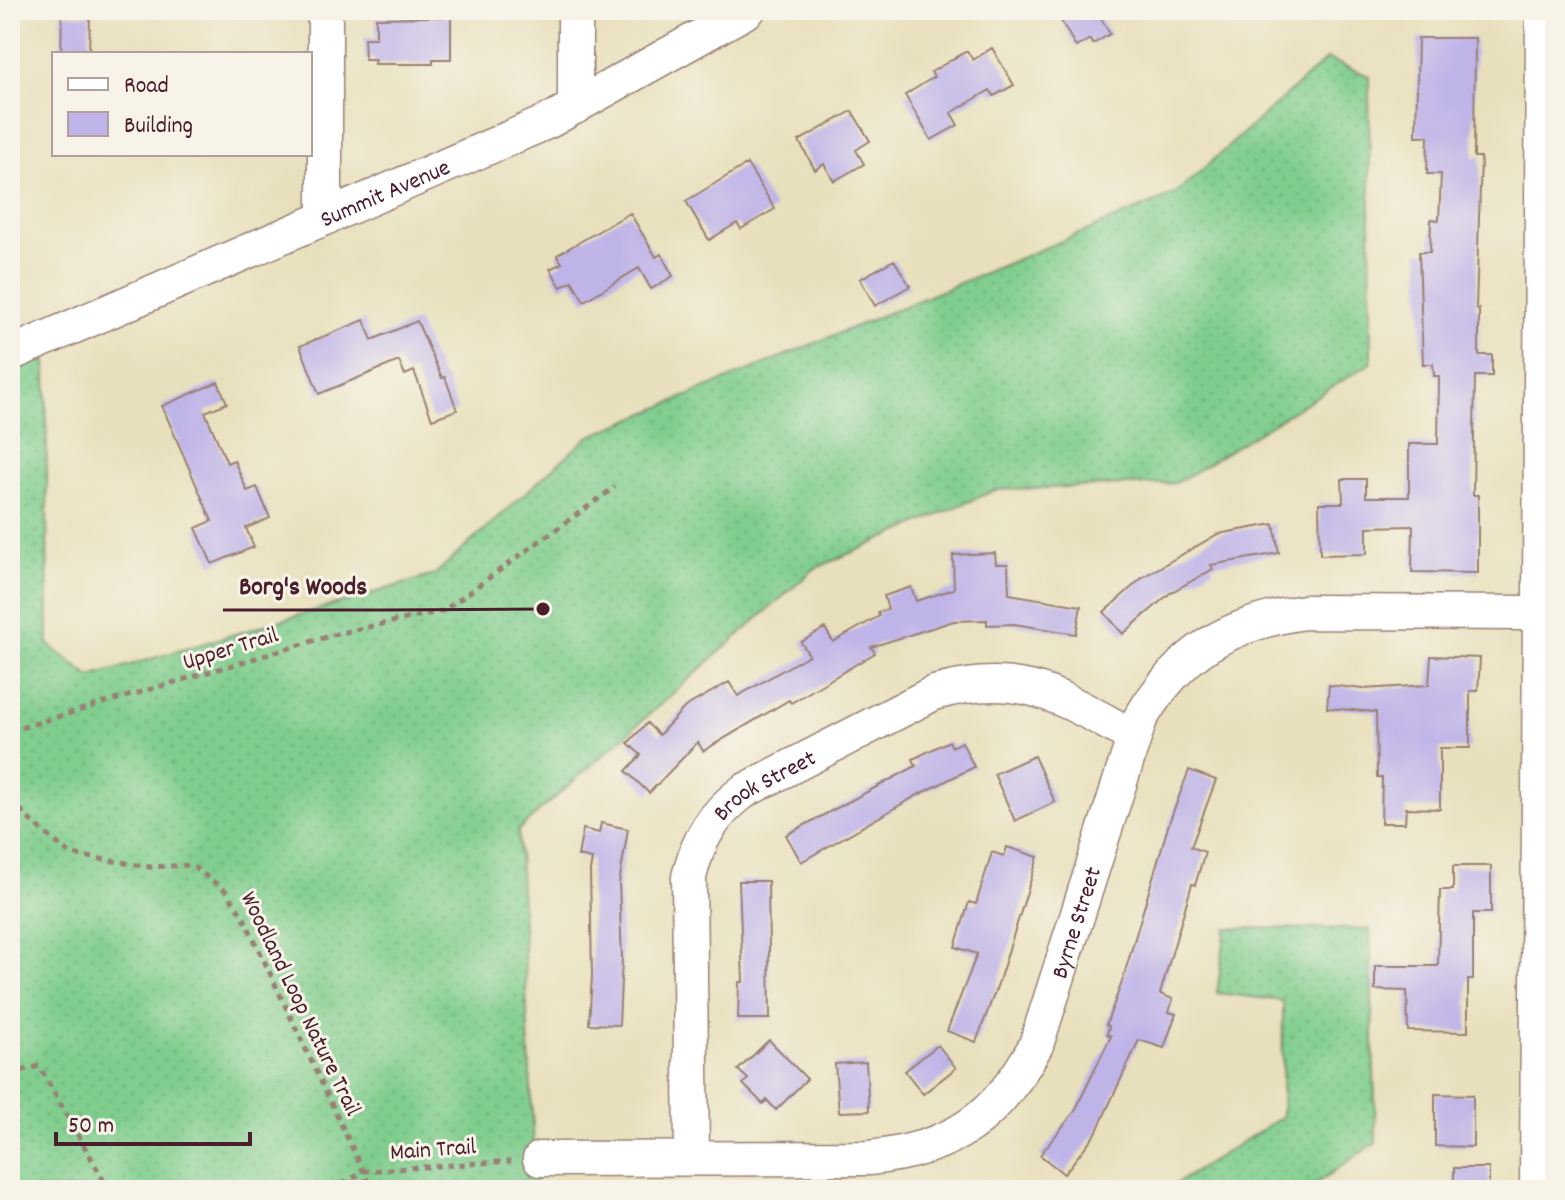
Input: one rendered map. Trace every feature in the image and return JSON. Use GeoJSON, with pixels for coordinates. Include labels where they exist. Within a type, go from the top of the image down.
{"type":"FeatureCollection","features":[{"type":"Feature","properties":{"kind":"street"},"geometry":{"type":"LineString","coordinates":[[325,10],[325,216]]}},
{"type":"Feature","properties":{"kind":"street"},"geometry":{"type":"LineString","coordinates":[[575,10],[575,107]]}},
{"type":"Feature","properties":{"kind":"street","name":"Summit Avenue"},"geometry":{"type":"LineString","coordinates":[[10,354],[549,121],[748,10]]}},
{"type":"Feature","properties":{"kind":"street"},"geometry":{"type":"LineString","coordinates":[[1537,1190],[1548,613],[1543,10]]}},
{"type":"Feature","properties":{"kind":"street","name":"Byrne Street"},"geometry":{"type":"LineString","coordinates":[[540,1159],[869,1158],[903,1154],[937,1144],[968,1128],[993,1108],[1018,1079],[1036,1045],[1140,719],[1174,672],[1203,647],[1233,630],[1266,618],[1304,612],[1548,613]]}},
{"type":"Feature","properties":{"kind":"street","name":"Brook Street"},"geometry":{"type":"LineString","coordinates":[[692,1158],[689,877],[695,850],[706,827],[726,805],[744,791],[934,693],[964,685],[994,682],[1030,686],[1060,696],[1134,737]]}},
{"type":"Feature","properties":{"kind":"path","name":"Upper Trail"},"geometry":{"type":"LineString","coordinates":[[10,731],[340,633],[443,611],[615,487]]}},
{"type":"Feature","properties":{"kind":"path","name":"Woodland Loop Nature Trail"},"geometry":{"type":"LineString","coordinates":[[10,788],[24,815],[70,854],[150,867],[191,865],[226,891],[244,918],[372,1190]]}},
{"type":"Feature","properties":{"kind":"path"},"geometry":{"type":"LineString","coordinates":[[10,1074],[39,1066],[109,1190]]}},
{"type":"Feature","properties":{"kind":"path","name":"Main Trail"},"geometry":{"type":"LineString","coordinates":[[332,1190],[365,1171],[540,1159]]}},
{"type":"Feature","properties":{"kind":"green space"},"geometry":{"type":"Polygon","coordinates":[[[1327,59],[1369,76],[1371,363],[1176,483],[995,490],[814,569],[518,830],[536,1190],[10,1190],[10,348],[46,333],[48,644],[90,677],[434,575],[588,437],[1175,194],[1327,59]]]}},
{"type":"Feature","properties":{"kind":"green space"},"geometry":{"type":"Polygon","coordinates":[[[1226,928],[1370,929],[1376,1142],[1307,1190],[1166,1190],[1282,1117],[1283,1001],[1217,993],[1226,928]]]}},
{"type":"Feature","properties":{"kind":"building"},"geometry":{"type":"Polygon","coordinates":[[[1055,10],[1096,10],[1110,34],[1093,44],[1090,39],[1076,47],[1055,10]]]}},
{"type":"Feature","properties":{"kind":"building"},"geometry":{"type":"Polygon","coordinates":[[[62,14],[90,15],[89,52],[61,52],[62,14]]]}},
{"type":"Feature","properties":{"kind":"building"},"geometry":{"type":"Polygon","coordinates":[[[451,17],[451,59],[433,59],[433,64],[374,64],[375,59],[365,59],[364,38],[376,38],[376,18],[451,17]]]}},
{"type":"Feature","properties":{"kind":"building"},"geometry":{"type":"Polygon","coordinates":[[[1418,38],[1475,38],[1474,157],[1481,157],[1476,309],[1479,309],[1479,355],[1492,355],[1492,376],[1475,376],[1473,495],[1478,495],[1478,573],[1412,572],[1413,526],[1367,527],[1367,554],[1320,555],[1319,503],[1343,503],[1342,479],[1366,479],[1366,497],[1409,497],[1409,444],[1438,444],[1439,376],[1434,376],[1433,364],[1423,364],[1419,252],[1430,252],[1431,219],[1439,220],[1441,174],[1427,174],[1428,136],[1416,136],[1418,38]]]}},
{"type":"Feature","properties":{"kind":"building"},"geometry":{"type":"Polygon","coordinates":[[[992,48],[1014,85],[994,96],[990,90],[951,113],[958,125],[931,140],[905,95],[934,77],[931,72],[967,51],[973,60],[992,48]]]}},
{"type":"Feature","properties":{"kind":"building"},"geometry":{"type":"Polygon","coordinates":[[[852,111],[870,141],[856,150],[864,164],[834,181],[824,164],[815,170],[799,141],[852,111]]]}},
{"type":"Feature","properties":{"kind":"building"},"geometry":{"type":"Polygon","coordinates":[[[747,164],[775,209],[741,229],[737,223],[709,240],[686,201],[747,164]]]}},
{"type":"Feature","properties":{"kind":"building"},"geometry":{"type":"Polygon","coordinates":[[[630,213],[656,257],[661,254],[673,276],[651,289],[639,268],[584,301],[572,281],[561,287],[550,269],[562,263],[557,255],[630,213]]]}},
{"type":"Feature","properties":{"kind":"building"},"geometry":{"type":"Polygon","coordinates":[[[894,260],[910,286],[875,306],[860,279],[894,260]]]}},
{"type":"Feature","properties":{"kind":"building"},"geometry":{"type":"Polygon","coordinates":[[[364,320],[372,340],[417,321],[442,378],[445,377],[457,410],[432,419],[414,371],[405,375],[399,361],[319,394],[300,346],[364,320]]]}},
{"type":"Feature","properties":{"kind":"building"},"geometry":{"type":"Polygon","coordinates":[[[218,382],[227,403],[205,412],[227,463],[234,460],[247,491],[257,487],[270,518],[246,528],[254,547],[212,564],[196,528],[212,521],[162,406],[218,382]]]}},
{"type":"Feature","properties":{"kind":"building"},"geometry":{"type":"Polygon","coordinates":[[[1274,524],[1279,553],[1211,565],[1213,569],[1170,593],[1123,634],[1104,612],[1143,577],[1218,534],[1274,524]]]}},
{"type":"Feature","properties":{"kind":"building"},"geometry":{"type":"Polygon","coordinates":[[[995,553],[996,564],[1008,564],[1009,594],[1081,606],[1076,634],[1014,624],[987,625],[987,620],[954,621],[871,647],[875,653],[791,703],[789,700],[703,751],[698,742],[649,793],[626,771],[641,755],[628,743],[647,723],[659,735],[685,707],[729,682],[738,696],[809,655],[801,642],[825,628],[833,642],[879,616],[878,612],[888,609],[884,596],[911,587],[916,601],[954,589],[953,555],[995,553]]]}},
{"type":"Feature","properties":{"kind":"building"},"geometry":{"type":"Polygon","coordinates":[[[1431,656],[1480,658],[1478,691],[1470,691],[1470,748],[1440,748],[1440,809],[1406,808],[1405,823],[1381,823],[1382,778],[1377,778],[1376,712],[1327,708],[1329,685],[1363,689],[1429,685],[1431,656]]]}},
{"type":"Feature","properties":{"kind":"building"},"geometry":{"type":"Polygon","coordinates":[[[949,741],[952,747],[962,742],[974,767],[916,796],[801,862],[786,835],[916,766],[913,759],[949,741]]]}},
{"type":"Feature","properties":{"kind":"building"},"geometry":{"type":"Polygon","coordinates":[[[1034,756],[1055,802],[1015,821],[994,774],[1034,756]]]}},
{"type":"Feature","properties":{"kind":"building"},"geometry":{"type":"Polygon","coordinates":[[[1189,770],[1216,780],[1191,847],[1205,852],[1195,885],[1192,884],[1160,994],[1173,999],[1169,1012],[1176,1014],[1164,1048],[1139,1040],[1096,1133],[1064,1174],[1040,1155],[1075,1111],[1111,1036],[1107,1034],[1109,1026],[1106,1025],[1122,982],[1169,823],[1189,770]]]}},
{"type":"Feature","properties":{"kind":"building"},"geometry":{"type":"Polygon","coordinates":[[[601,823],[628,829],[619,883],[622,959],[619,1025],[589,1024],[592,859],[578,856],[583,829],[599,833],[601,823]]]}},
{"type":"Feature","properties":{"kind":"building"},"geometry":{"type":"Polygon","coordinates":[[[1007,847],[1038,857],[999,981],[976,1042],[947,1031],[977,954],[955,947],[969,902],[976,904],[992,852],[1004,856],[1007,847]]]}},
{"type":"Feature","properties":{"kind":"building"},"geometry":{"type":"Polygon","coordinates":[[[1453,866],[1491,866],[1491,913],[1473,913],[1473,980],[1468,980],[1468,1032],[1408,1031],[1407,991],[1375,990],[1375,966],[1438,966],[1440,890],[1453,890],[1453,866]]]}},
{"type":"Feature","properties":{"kind":"building"},"geometry":{"type":"Polygon","coordinates":[[[739,881],[768,881],[770,1019],[738,1019],[739,982],[743,982],[739,881]]]}},
{"type":"Feature","properties":{"kind":"building"},"geometry":{"type":"Polygon","coordinates":[[[769,1040],[807,1079],[776,1110],[767,1100],[763,1104],[743,1084],[748,1079],[738,1070],[769,1040]]]}},
{"type":"Feature","properties":{"kind":"building"},"geometry":{"type":"Polygon","coordinates":[[[938,1045],[956,1068],[923,1094],[905,1071],[938,1045]]]}},
{"type":"Feature","properties":{"kind":"building"},"geometry":{"type":"Polygon","coordinates":[[[866,1062],[869,1111],[839,1112],[835,1064],[866,1062]]]}},
{"type":"Feature","properties":{"kind":"building"},"geometry":{"type":"Polygon","coordinates":[[[1435,1094],[1473,1095],[1473,1147],[1435,1146],[1435,1094]]]}},
{"type":"Feature","properties":{"kind":"building"},"geometry":{"type":"Polygon","coordinates":[[[1454,1168],[1489,1168],[1489,1190],[1454,1190],[1454,1168]]]}},
{"type":"Feature","properties":{"kind":"place","name":"Borg's Woods"},"geometry":{"type":"Point","coordinates":[543,609]}}]}
